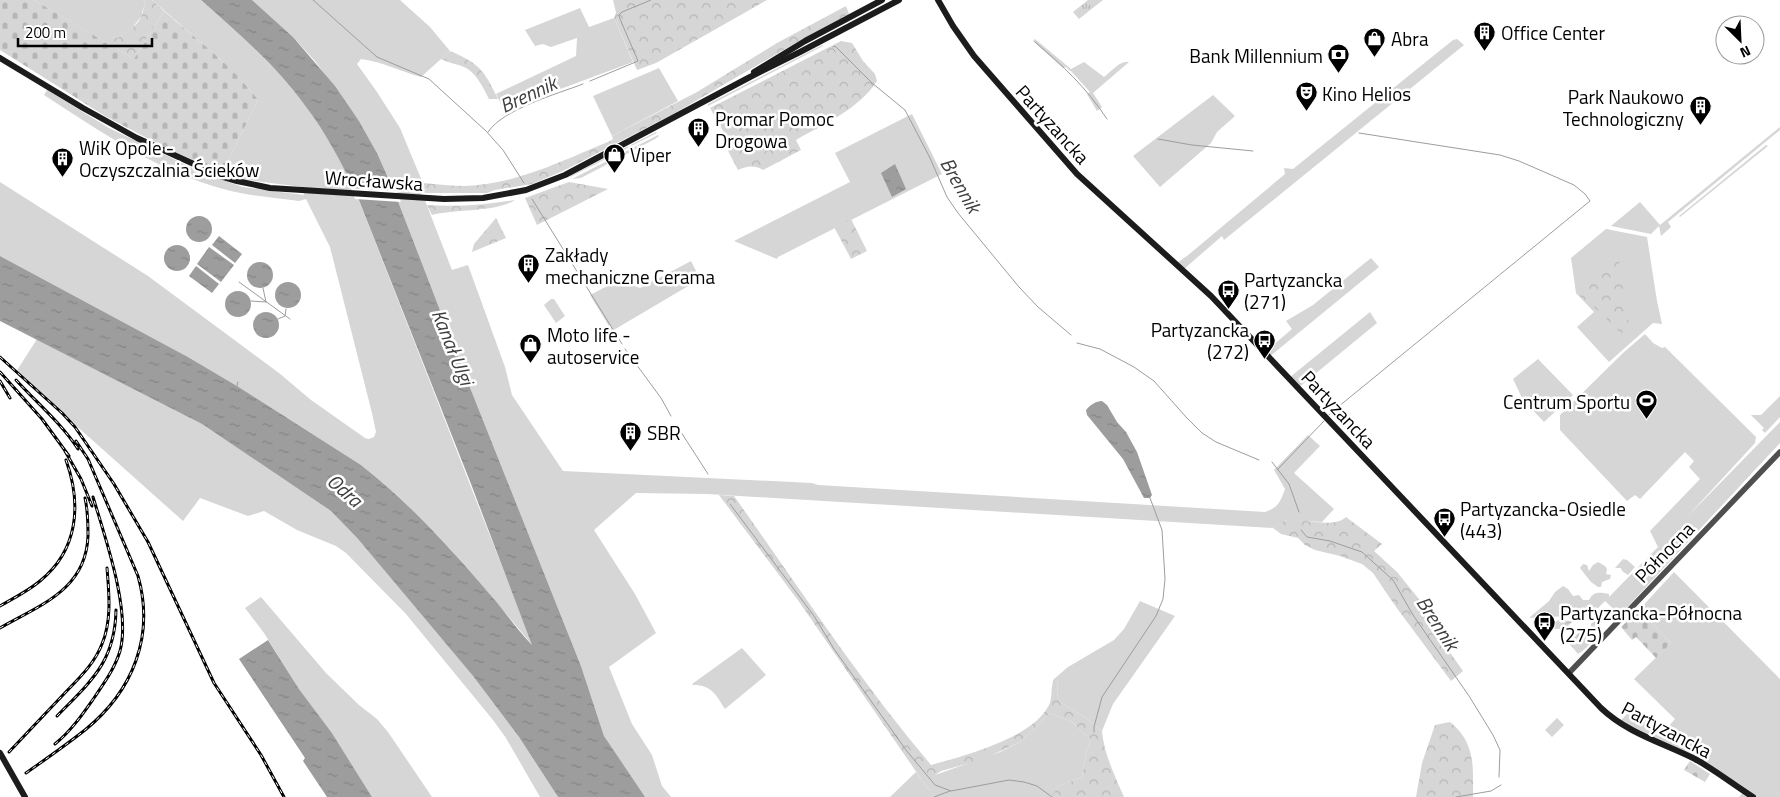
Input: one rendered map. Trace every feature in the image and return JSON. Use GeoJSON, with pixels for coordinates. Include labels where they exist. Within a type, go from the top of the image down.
{"type":"FeatureCollection","features":[{"type":"Feature","properties":{"kind":"main road","name":"Wrocławska"},"geometry":{"type":"LineString","coordinates":[[750,77],[761,68],[805,41],[882,0]]}},
{"type":"Feature","properties":{"kind":"main road","name":"Wrocławska"},"geometry":{"type":"LineString","coordinates":[[0,58],[117,127],[157,148],[220,176],[251,185],[302,190],[464,199],[520,192],[565,175],[899,0]]}},
{"type":"Feature","properties":{"kind":"main road","name":"Partyzancka"},"geometry":{"type":"LineString","coordinates":[[939,0],[953,26],[974,56],[1073,169],[1213,298],[1611,717],[1633,730],[1701,762],[1753,797]]}},
{"type":"Feature","properties":{"kind":"main road"},"geometry":{"type":"LineString","coordinates":[[0,753],[25,797]]}},
{"type":"Feature","properties":{"kind":"street","name":"Północna"},"geometry":{"type":"LineString","coordinates":[[1569,673],[1780,452]]}},
{"type":"Feature","properties":{"kind":"green space"},"geometry":{"type":"Polygon","coordinates":[[[0,0],[34,0],[134,59],[164,11],[226,64],[258,100],[222,173],[160,145],[105,116],[0,50],[0,0]]]}},
{"type":"Feature","properties":{"kind":"green space"},"geometry":{"type":"Polygon","coordinates":[[[34,0],[143,0],[146,3],[142,16],[130,30],[117,38],[110,37],[103,41],[34,0]]]}},
{"type":"Feature","properties":{"kind":"green space"},"geometry":{"type":"Polygon","coordinates":[[[143,0],[152,0],[164,11],[134,59],[103,41],[106,36],[117,38],[135,25],[140,19],[146,3],[143,0]]]}},
{"type":"Feature","properties":{"kind":"green space"},"geometry":{"type":"Polygon","coordinates":[[[152,0],[201,0],[256,50],[283,78],[306,107],[326,137],[355,190],[533,646],[452,551],[408,506],[361,465],[188,357],[0,256],[0,182],[148,276],[279,373],[311,400],[365,438],[374,437],[376,432],[372,413],[330,247],[306,199],[299,201],[263,197],[202,183],[132,150],[44,95],[47,90],[109,128],[205,174],[243,187],[304,195],[302,187],[248,180],[222,173],[258,100],[220,59],[152,0]]]}},
{"type":"Feature","properties":{"kind":"green space"},"geometry":{"type":"Polygon","coordinates":[[[252,0],[400,0],[430,27],[450,51],[421,77],[369,60],[361,59],[357,64],[400,128],[427,193],[420,192],[452,270],[468,265],[505,367],[512,395],[563,471],[812,483],[818,485],[1265,512],[1278,504],[1285,489],[1274,470],[1308,435],[1320,446],[1294,473],[1334,509],[1322,522],[1286,520],[1273,528],[707,494],[636,493],[594,530],[635,594],[656,633],[609,667],[632,724],[652,755],[662,786],[671,797],[643,797],[604,736],[581,666],[394,191],[377,153],[359,121],[315,61],[293,37],[252,0]]]}},
{"type":"Feature","properties":{"kind":"green space"},"geometry":{"type":"Polygon","coordinates":[[[613,0],[767,0],[656,63],[637,70],[614,18],[616,13],[613,0]]]}},
{"type":"Feature","properties":{"kind":"green space"},"geometry":{"type":"Polygon","coordinates":[[[1088,0],[1103,0],[1079,19],[1073,12],[1088,0]]]}},
{"type":"Feature","properties":{"kind":"green space"},"geometry":{"type":"Polygon","coordinates":[[[846,6],[849,14],[675,113],[563,171],[532,184],[487,193],[427,193],[423,183],[465,186],[503,181],[540,170],[610,141],[613,139],[612,136],[697,92],[777,43],[846,6]]]}},
{"type":"Feature","properties":{"kind":"green space"},"geometry":{"type":"Polygon","coordinates":[[[580,8],[589,27],[614,18],[633,62],[504,110],[496,94],[576,56],[577,38],[551,47],[543,44],[535,46],[525,30],[580,8]]]}},
{"type":"Feature","properties":{"kind":"green space"},"geometry":{"type":"Polygon","coordinates":[[[1035,39],[1071,69],[1084,62],[1104,77],[1122,63],[1129,62],[1093,93],[1102,107],[1097,111],[1087,94],[1090,92],[1071,71],[1066,67],[1063,68],[1033,41],[1035,39]]]}},
{"type":"Feature","properties":{"kind":"green space"},"geometry":{"type":"Polygon","coordinates":[[[1457,39],[1464,45],[1224,240],[1222,236],[1184,269],[1177,263],[1285,174],[1284,168],[1293,169],[1453,40],[1457,39]]]}},
{"type":"Feature","properties":{"kind":"green space"},"geometry":{"type":"Polygon","coordinates":[[[841,41],[852,43],[863,61],[875,74],[877,81],[851,108],[796,140],[801,150],[763,170],[757,167],[750,167],[738,170],[726,147],[729,141],[710,108],[841,41]]]}},
{"type":"Feature","properties":{"kind":"green space"},"geometry":{"type":"Polygon","coordinates":[[[823,46],[708,106],[708,104],[823,46]]]}},
{"type":"Feature","properties":{"kind":"green space"},"geometry":{"type":"Polygon","coordinates":[[[450,51],[475,64],[485,74],[498,99],[489,99],[479,81],[468,69],[441,59],[450,51]]]}},
{"type":"Feature","properties":{"kind":"green space"},"geometry":{"type":"Polygon","coordinates":[[[659,68],[678,101],[612,136],[593,96],[659,68]]]}},
{"type":"Feature","properties":{"kind":"green space"},"geometry":{"type":"Polygon","coordinates":[[[1213,95],[1235,116],[1217,132],[1211,143],[1160,187],[1133,156],[1213,95]]]}},
{"type":"Feature","properties":{"kind":"green space"},"geometry":{"type":"Polygon","coordinates":[[[912,114],[942,174],[777,259],[734,241],[850,182],[835,153],[912,114]]]}},
{"type":"Feature","properties":{"kind":"green space"},"geometry":{"type":"Polygon","coordinates":[[[1780,127],[1780,130],[1668,222],[1671,227],[1661,236],[1659,226],[1651,234],[1611,226],[1640,202],[1660,225],[1780,127]]]}},
{"type":"Feature","properties":{"kind":"green space"},"geometry":{"type":"Polygon","coordinates":[[[657,133],[570,177],[570,176],[657,133]]]}},
{"type":"Feature","properties":{"kind":"green space"},"geometry":{"type":"Polygon","coordinates":[[[658,135],[655,139],[581,178],[572,179],[658,135]]]}},
{"type":"Feature","properties":{"kind":"green space"},"geometry":{"type":"Polygon","coordinates":[[[1766,145],[1768,146],[1679,216],[1766,145]]]}},
{"type":"Feature","properties":{"kind":"green space"},"geometry":{"type":"Polygon","coordinates":[[[569,182],[608,189],[537,225],[525,198],[569,182]]]}},
{"type":"Feature","properties":{"kind":"green space"},"geometry":{"type":"Polygon","coordinates":[[[515,200],[498,207],[432,215],[427,205],[471,205],[515,200]]]}},
{"type":"Feature","properties":{"kind":"green space"},"geometry":{"type":"Polygon","coordinates":[[[496,218],[506,238],[472,252],[474,244],[496,218]]]}},
{"type":"Feature","properties":{"kind":"green space"},"geometry":{"type":"Polygon","coordinates":[[[851,219],[867,251],[851,259],[834,227],[851,219]]]}},
{"type":"Feature","properties":{"kind":"green space","name":"Centrum Sportu"},"geometry":{"type":"Polygon","coordinates":[[[1606,229],[1647,237],[1662,324],[1653,323],[1609,362],[1577,327],[1594,312],[1576,293],[1571,258],[1606,229]]]}},
{"type":"Feature","properties":{"kind":"green space"},"geometry":{"type":"Polygon","coordinates":[[[1371,258],[1379,267],[1269,357],[1265,352],[1292,329],[1286,321],[1313,305],[1371,258]]]}},
{"type":"Feature","properties":{"kind":"green space"},"geometry":{"type":"Polygon","coordinates":[[[691,261],[700,279],[612,331],[590,295],[619,280],[640,288],[691,261]]]}},
{"type":"Feature","properties":{"kind":"green space"},"geometry":{"type":"Polygon","coordinates":[[[1616,261],[1619,261],[1625,288],[1629,326],[1621,334],[1601,313],[1576,293],[1616,261]]]}},
{"type":"Feature","properties":{"kind":"green space"},"geometry":{"type":"Polygon","coordinates":[[[551,299],[554,299],[565,316],[556,323],[544,305],[551,299]]]}},
{"type":"Feature","properties":{"kind":"green space"},"geometry":{"type":"Polygon","coordinates":[[[1370,312],[1377,323],[1298,388],[1289,378],[1370,312]]]}},
{"type":"Feature","properties":{"kind":"green space","name":"Centrum Sportu"},"geometry":{"type":"Polygon","coordinates":[[[1645,334],[1653,343],[1662,348],[1665,347],[1756,437],[1755,443],[1687,517],[1780,422],[1780,443],[1620,615],[1605,601],[1594,612],[1587,615],[1529,618],[1563,586],[1573,596],[1579,595],[1583,600],[1589,600],[1598,593],[1609,594],[1609,597],[1658,547],[1650,531],[1700,479],[1689,467],[1694,461],[1685,452],[1640,499],[1635,495],[1627,501],[1560,430],[1560,415],[1645,334]]]}},
{"type":"Feature","properties":{"kind":"green space"},"geometry":{"type":"Polygon","coordinates":[[[37,339],[202,424],[331,511],[358,539],[473,676],[519,737],[558,797],[540,797],[506,738],[493,720],[406,614],[346,553],[336,546],[297,530],[264,511],[248,516],[200,498],[183,521],[16,372],[37,339]]]}},
{"type":"Feature","properties":{"kind":"green space"},"geometry":{"type":"Polygon","coordinates":[[[1538,359],[1573,395],[1544,422],[1523,400],[1513,379],[1538,359]]]}},
{"type":"Feature","properties":{"kind":"green space"},"geometry":{"type":"Polygon","coordinates":[[[1780,396],[1780,417],[1765,433],[1762,430],[1764,428],[1751,415],[1761,415],[1780,396]]]}},
{"type":"Feature","properties":{"kind":"green space"},"geometry":{"type":"Polygon","coordinates":[[[719,495],[734,496],[854,666],[904,733],[931,765],[979,751],[1028,727],[1041,717],[1049,705],[1054,679],[1058,682],[1057,693],[1060,702],[1086,718],[1102,731],[1107,756],[1124,797],[1050,797],[1059,786],[1082,777],[1086,753],[1091,740],[1072,722],[1050,713],[1020,742],[981,760],[941,771],[935,775],[940,785],[933,791],[928,789],[800,603],[719,495]]]}},
{"type":"Feature","properties":{"kind":"green space"},"geometry":{"type":"Polygon","coordinates":[[[1346,517],[1382,544],[1374,551],[1397,572],[1431,614],[1428,621],[1463,671],[1451,681],[1373,573],[1362,564],[1315,550],[1305,545],[1298,538],[1281,534],[1273,528],[1287,520],[1326,523],[1346,517]]]}},
{"type":"Feature","properties":{"kind":"green space"},"geometry":{"type":"Polygon","coordinates":[[[1623,559],[1635,567],[1628,575],[1621,568],[1615,568],[1623,559]]]}},
{"type":"Feature","properties":{"kind":"green space"},"geometry":{"type":"Polygon","coordinates":[[[1598,562],[1607,569],[1606,574],[1611,575],[1610,579],[1602,582],[1601,587],[1591,582],[1580,568],[1583,564],[1587,565],[1589,571],[1598,562]]]}},
{"type":"Feature","properties":{"kind":"green space"},"geometry":{"type":"Polygon","coordinates":[[[1674,572],[1780,679],[1780,797],[1739,797],[1744,791],[1701,763],[1619,722],[1635,706],[1662,734],[1675,719],[1634,679],[1671,643],[1639,610],[1674,572]]]}},
{"type":"Feature","properties":{"kind":"green space"},"geometry":{"type":"Polygon","coordinates":[[[261,597],[326,673],[359,705],[377,719],[432,797],[372,797],[332,733],[299,689],[264,633],[245,608],[261,597]]]}},
{"type":"Feature","properties":{"kind":"green space"},"geometry":{"type":"Polygon","coordinates":[[[1140,601],[1175,616],[1113,704],[1102,731],[1086,718],[1060,702],[1057,693],[1058,682],[1054,679],[1068,667],[1114,640],[1124,629],[1140,601]]]}},
{"type":"Feature","properties":{"kind":"green space"},"geometry":{"type":"Polygon","coordinates":[[[1639,610],[1671,643],[1656,658],[1636,637],[1632,640],[1621,627],[1639,610]]]}},
{"type":"Feature","properties":{"kind":"green space"},"geometry":{"type":"Polygon","coordinates":[[[1558,620],[1573,621],[1560,629],[1545,624],[1558,620]]]}},
{"type":"Feature","properties":{"kind":"green space"},"geometry":{"type":"Polygon","coordinates":[[[1597,620],[1600,624],[1594,637],[1586,648],[1578,654],[1568,642],[1586,627],[1591,628],[1591,624],[1597,620]]]}},
{"type":"Feature","properties":{"kind":"green space"},"geometry":{"type":"Polygon","coordinates":[[[742,648],[766,675],[725,709],[713,692],[705,687],[692,684],[742,648]]]}},
{"type":"Feature","properties":{"kind":"green space"},"geometry":{"type":"Polygon","coordinates":[[[1050,713],[1072,722],[1091,740],[1086,753],[1082,777],[1059,786],[1050,797],[890,797],[916,772],[928,789],[933,791],[935,775],[1000,752],[1020,742],[1050,713]]]}},
{"type":"Feature","properties":{"kind":"green space"},"geometry":{"type":"Polygon","coordinates":[[[1557,718],[1564,725],[1552,737],[1545,730],[1557,718]]]}},
{"type":"Feature","properties":{"kind":"green space"},"geometry":{"type":"Polygon","coordinates":[[[1450,722],[1465,738],[1469,747],[1473,766],[1473,797],[1416,797],[1422,763],[1435,725],[1450,722]]]}},
{"type":"Feature","properties":{"kind":"green space"},"geometry":{"type":"Polygon","coordinates":[[[1690,761],[1710,774],[1705,782],[1684,770],[1690,761]]]}},
{"type":"Feature","properties":{"kind":"water"},"geometry":{"type":"Polygon","coordinates":[[[201,0],[252,0],[293,37],[335,86],[359,121],[377,153],[394,191],[581,666],[604,736],[645,797],[558,797],[519,737],[473,676],[358,539],[331,511],[202,424],[0,321],[0,256],[188,357],[237,386],[361,465],[397,495],[447,545],[532,645],[471,484],[355,190],[326,137],[295,92],[256,50],[201,0]]]}},
{"type":"Feature","properties":{"kind":"water"},"geometry":{"type":"Polygon","coordinates":[[[895,164],[906,189],[892,197],[881,173],[895,164]]]}},
{"type":"Feature","properties":{"kind":"water"},"geometry":{"type":"Polygon","coordinates":[[[199,216],[209,219],[212,229],[209,239],[199,242],[189,239],[186,229],[189,219],[199,216]]]}},
{"type":"Feature","properties":{"kind":"water"},"geometry":{"type":"Polygon","coordinates":[[[219,236],[242,254],[235,263],[212,245],[219,236]]]}},
{"type":"Feature","properties":{"kind":"water"},"geometry":{"type":"Polygon","coordinates":[[[177,245],[187,248],[190,258],[187,268],[177,271],[167,268],[164,258],[167,248],[177,245]]]}},
{"type":"Feature","properties":{"kind":"water"},"geometry":{"type":"Polygon","coordinates":[[[209,247],[234,265],[221,282],[197,264],[209,247]]]}},
{"type":"Feature","properties":{"kind":"water"},"geometry":{"type":"Polygon","coordinates":[[[260,262],[270,265],[273,275],[270,285],[260,288],[250,285],[247,275],[250,265],[260,262]]]}},
{"type":"Feature","properties":{"kind":"water"},"geometry":{"type":"Polygon","coordinates":[[[196,266],[219,284],[212,293],[189,276],[196,266]]]}},
{"type":"Feature","properties":{"kind":"water"},"geometry":{"type":"Polygon","coordinates":[[[288,282],[298,285],[301,295],[298,305],[288,308],[278,305],[275,295],[278,285],[288,282]]]}},
{"type":"Feature","properties":{"kind":"water"},"geometry":{"type":"Polygon","coordinates":[[[238,291],[248,294],[251,304],[248,314],[238,317],[228,314],[225,304],[228,294],[238,291]]]}},
{"type":"Feature","properties":{"kind":"water"},"geometry":{"type":"Polygon","coordinates":[[[266,312],[276,315],[279,325],[276,335],[266,338],[256,335],[253,325],[256,315],[266,312]]]}},
{"type":"Feature","properties":{"kind":"water"},"geometry":{"type":"Polygon","coordinates":[[[1102,401],[1107,405],[1117,422],[1126,432],[1137,452],[1152,495],[1150,498],[1144,498],[1123,459],[1087,415],[1086,410],[1089,406],[1102,401]]]}},
{"type":"Feature","properties":{"kind":"water"},"geometry":{"type":"Polygon","coordinates":[[[268,640],[299,689],[332,733],[372,797],[327,797],[303,761],[305,758],[239,659],[268,640]]]}},
{"type":"Feature","properties":{"kind":"pier"},"geometry":{"type":"Polygon","coordinates":[[[351,188],[397,191],[401,202],[355,199],[351,188]]]}},
{"type":"Feature","properties":{"kind":"waterway"},"geometry":{"type":"LineString","coordinates":[[313,0],[377,57],[429,79],[486,131],[503,150],[524,183]]}},
{"type":"Feature","properties":{"kind":"waterway"},"geometry":{"type":"LineString","coordinates":[[590,81],[638,61],[619,15],[651,0]]}},
{"type":"Feature","properties":{"kind":"waterway"},"geometry":{"type":"LineString","coordinates":[[1035,42],[1074,77],[1107,119]]}},
{"type":"Feature","properties":{"kind":"waterway","name":"Brennik"},"geometry":{"type":"LineString","coordinates":[[833,47],[835,46],[872,83],[905,110],[930,158],[947,197],[958,213],[1019,287],[1038,307],[1071,335]]}},
{"type":"Feature","properties":{"kind":"waterway","name":"Brennik"},"geometry":{"type":"LineString","coordinates":[[488,132],[495,124],[518,109],[583,84]]}},
{"type":"Feature","properties":{"kind":"waterway"},"geometry":{"type":"LineString","coordinates":[[1338,407],[1590,201],[1574,185],[1519,161],[1500,155],[1359,133]]}},
{"type":"Feature","properties":{"kind":"waterway"},"geometry":{"type":"LineString","coordinates":[[1158,139],[1192,145],[1253,151]]}},
{"type":"Feature","properties":{"kind":"waterway"},"geometry":{"type":"LineString","coordinates":[[532,199],[622,344]]}},
{"type":"Feature","properties":{"kind":"waterway"},"geometry":{"type":"LineString","coordinates":[[239,282],[290,319]]}},
{"type":"Feature","properties":{"kind":"waterway"},"geometry":{"type":"LineString","coordinates":[[263,288],[266,302]]}},
{"type":"Feature","properties":{"kind":"waterway"},"geometry":{"type":"LineString","coordinates":[[251,301],[266,302]]}},
{"type":"Feature","properties":{"kind":"waterway"},"geometry":{"type":"LineString","coordinates":[[278,319],[285,316],[286,309]]}},
{"type":"Feature","properties":{"kind":"waterway","name":"Brennik"},"geometry":{"type":"LineString","coordinates":[[1077,343],[1100,349],[1134,367],[1154,381],[1202,433],[1216,442],[1259,460]]}},
{"type":"Feature","properties":{"kind":"waterway"},"geometry":{"type":"LineString","coordinates":[[625,349],[661,398],[671,416]]}},
{"type":"Feature","properties":{"kind":"waterway"},"geometry":{"type":"LineString","coordinates":[[237,386],[238,382]]}},
{"type":"Feature","properties":{"kind":"waterway"},"geometry":{"type":"LineString","coordinates":[[1329,415],[1332,412]]}},
{"type":"Feature","properties":{"kind":"waterway"},"geometry":{"type":"LineString","coordinates":[[1278,469],[1324,421]]}},
{"type":"Feature","properties":{"kind":"waterway"},"geometry":{"type":"LineString","coordinates":[[679,429],[708,474]]}},
{"type":"Feature","properties":{"kind":"waterway","name":"Brennik"},"geometry":{"type":"LineString","coordinates":[[1272,462],[1289,484],[1299,512]]}},
{"type":"Feature","properties":{"kind":"waterway"},"geometry":{"type":"LineString","coordinates":[[1094,732],[1102,697],[1156,616],[1163,599],[1165,579],[1162,530],[1150,498]]}},
{"type":"Feature","properties":{"kind":"waterway"},"geometry":{"type":"LineString","coordinates":[[730,504],[814,616],[834,649],[906,750],[935,785],[951,791],[1009,780],[1037,786],[1052,797]]}},
{"type":"Feature","properties":{"kind":"waterway","name":"Brennik"},"geometry":{"type":"LineString","coordinates":[[1301,530],[1307,537],[1330,541],[1362,552],[1393,580],[1413,615],[1469,696],[1493,735],[1500,750],[1499,777]]}},
{"type":"Feature","properties":{"kind":"waterway","name":"Brennik"},"geometry":{"type":"LineString","coordinates":[[1456,797],[1491,791],[1501,785]]}},
{"type":"Feature","properties":{"kind":"waterway"},"geometry":{"type":"LineString","coordinates":[[934,797],[950,791]]}},
{"type":"Feature","properties":{"kind":"railway"},"geometry":{"type":"LineString","coordinates":[[0,357],[75,427],[114,484],[148,542],[214,683],[261,755],[284,797]]}},
{"type":"Feature","properties":{"kind":"railway"},"geometry":{"type":"LineString","coordinates":[[0,372],[42,419],[69,456]]}},
{"type":"Feature","properties":{"kind":"railway"},"geometry":{"type":"LineString","coordinates":[[16,380],[56,422],[78,449]]}},
{"type":"Feature","properties":{"kind":"railway"},"geometry":{"type":"LineString","coordinates":[[0,381],[10,398]]}},
{"type":"Feature","properties":{"kind":"railway"},"geometry":{"type":"LineString","coordinates":[[26,773],[78,736],[102,715],[116,698],[127,680],[136,661],[141,641],[144,620],[143,598],[138,576],[88,459],[76,441]]}},
{"type":"Feature","properties":{"kind":"railway"},"geometry":{"type":"LineString","coordinates":[[65,451],[81,479],[92,506]]}},
{"type":"Feature","properties":{"kind":"railway"},"geometry":{"type":"LineString","coordinates":[[0,606],[26,591],[53,569],[69,541],[75,510],[71,477],[66,460]]}},
{"type":"Feature","properties":{"kind":"railway"},"geometry":{"type":"LineString","coordinates":[[55,744],[81,717],[105,681],[120,651],[122,616],[119,595],[110,553],[93,497]]}},
{"type":"Feature","properties":{"kind":"railway"},"geometry":{"type":"LineString","coordinates":[[0,628],[58,594],[70,583],[79,570],[85,555],[88,536],[85,498]]}},
{"type":"Feature","properties":{"kind":"railway"},"geometry":{"type":"LineString","coordinates":[[9,752],[79,678],[99,652],[109,616],[107,568]]}},
{"type":"Feature","properties":{"kind":"railway"},"geometry":{"type":"LineString","coordinates":[[57,716],[90,681],[106,657],[115,628],[116,610]]}},
{"type":"Feature","properties":{"kind":"place","name":"Office Center"},"geometry":{"type":"Point","coordinates":[1485,51]}},
{"type":"Feature","properties":{"kind":"place","name":"Abra"},"geometry":{"type":"Point","coordinates":[1375,57]}},
{"type":"Feature","properties":{"kind":"place","name":"Bank Millennium"},"geometry":{"type":"Point","coordinates":[1339,74]}},
{"type":"Feature","properties":{"kind":"place","name":"Kino Helios"},"geometry":{"type":"Point","coordinates":[1306,112]}},
{"type":"Feature","properties":{"kind":"place","name":"Park Naukowo Technologiczny"},"geometry":{"type":"Point","coordinates":[1700,126]}},
{"type":"Feature","properties":{"kind":"place","name":"Promar Pomoc Drogowa"},"geometry":{"type":"Point","coordinates":[699,148]}},
{"type":"Feature","properties":{"kind":"place","name":"Viper"},"geometry":{"type":"Point","coordinates":[614,173]}},
{"type":"Feature","properties":{"kind":"place","name":"WiK Opole - Oczyszczalnia Ścieków"},"geometry":{"type":"Point","coordinates":[63,177]}},
{"type":"Feature","properties":{"kind":"place","name":"Zakłady mechaniczne Cerama"},"geometry":{"type":"Point","coordinates":[529,284]}},
{"type":"Feature","properties":{"kind":"place","name":"Partyzancka (271)"},"geometry":{"type":"Point","coordinates":[1228,309]}},
{"type":"Feature","properties":{"kind":"place","name":"Partyzancka (272)"},"geometry":{"type":"Point","coordinates":[1265,359]}},
{"type":"Feature","properties":{"kind":"place","name":"Moto life - autoservice"},"geometry":{"type":"Point","coordinates":[531,364]}},
{"type":"Feature","properties":{"kind":"place","name":"Centrum Sportu"},"geometry":{"type":"Point","coordinates":[1646,420]}},
{"type":"Feature","properties":{"kind":"place","name":"SBR"},"geometry":{"type":"Point","coordinates":[631,451]}},
{"type":"Feature","properties":{"kind":"place","name":"Partyzancka-Osiedle (443)"},"geometry":{"type":"Point","coordinates":[1444,538]}},
{"type":"Feature","properties":{"kind":"place","name":"Partyzancka-Północna (275)"},"geometry":{"type":"Point","coordinates":[1544,642]}},
{"type":"Feature","properties":{"kind":"water label","name":"Kanał Ulgi"},"geometry":{"type":"Point","coordinates":[453,347]}},
{"type":"Feature","properties":{"kind":"water label","name":"Odra"},"geometry":{"type":"Point","coordinates":[345,490]}}]}
